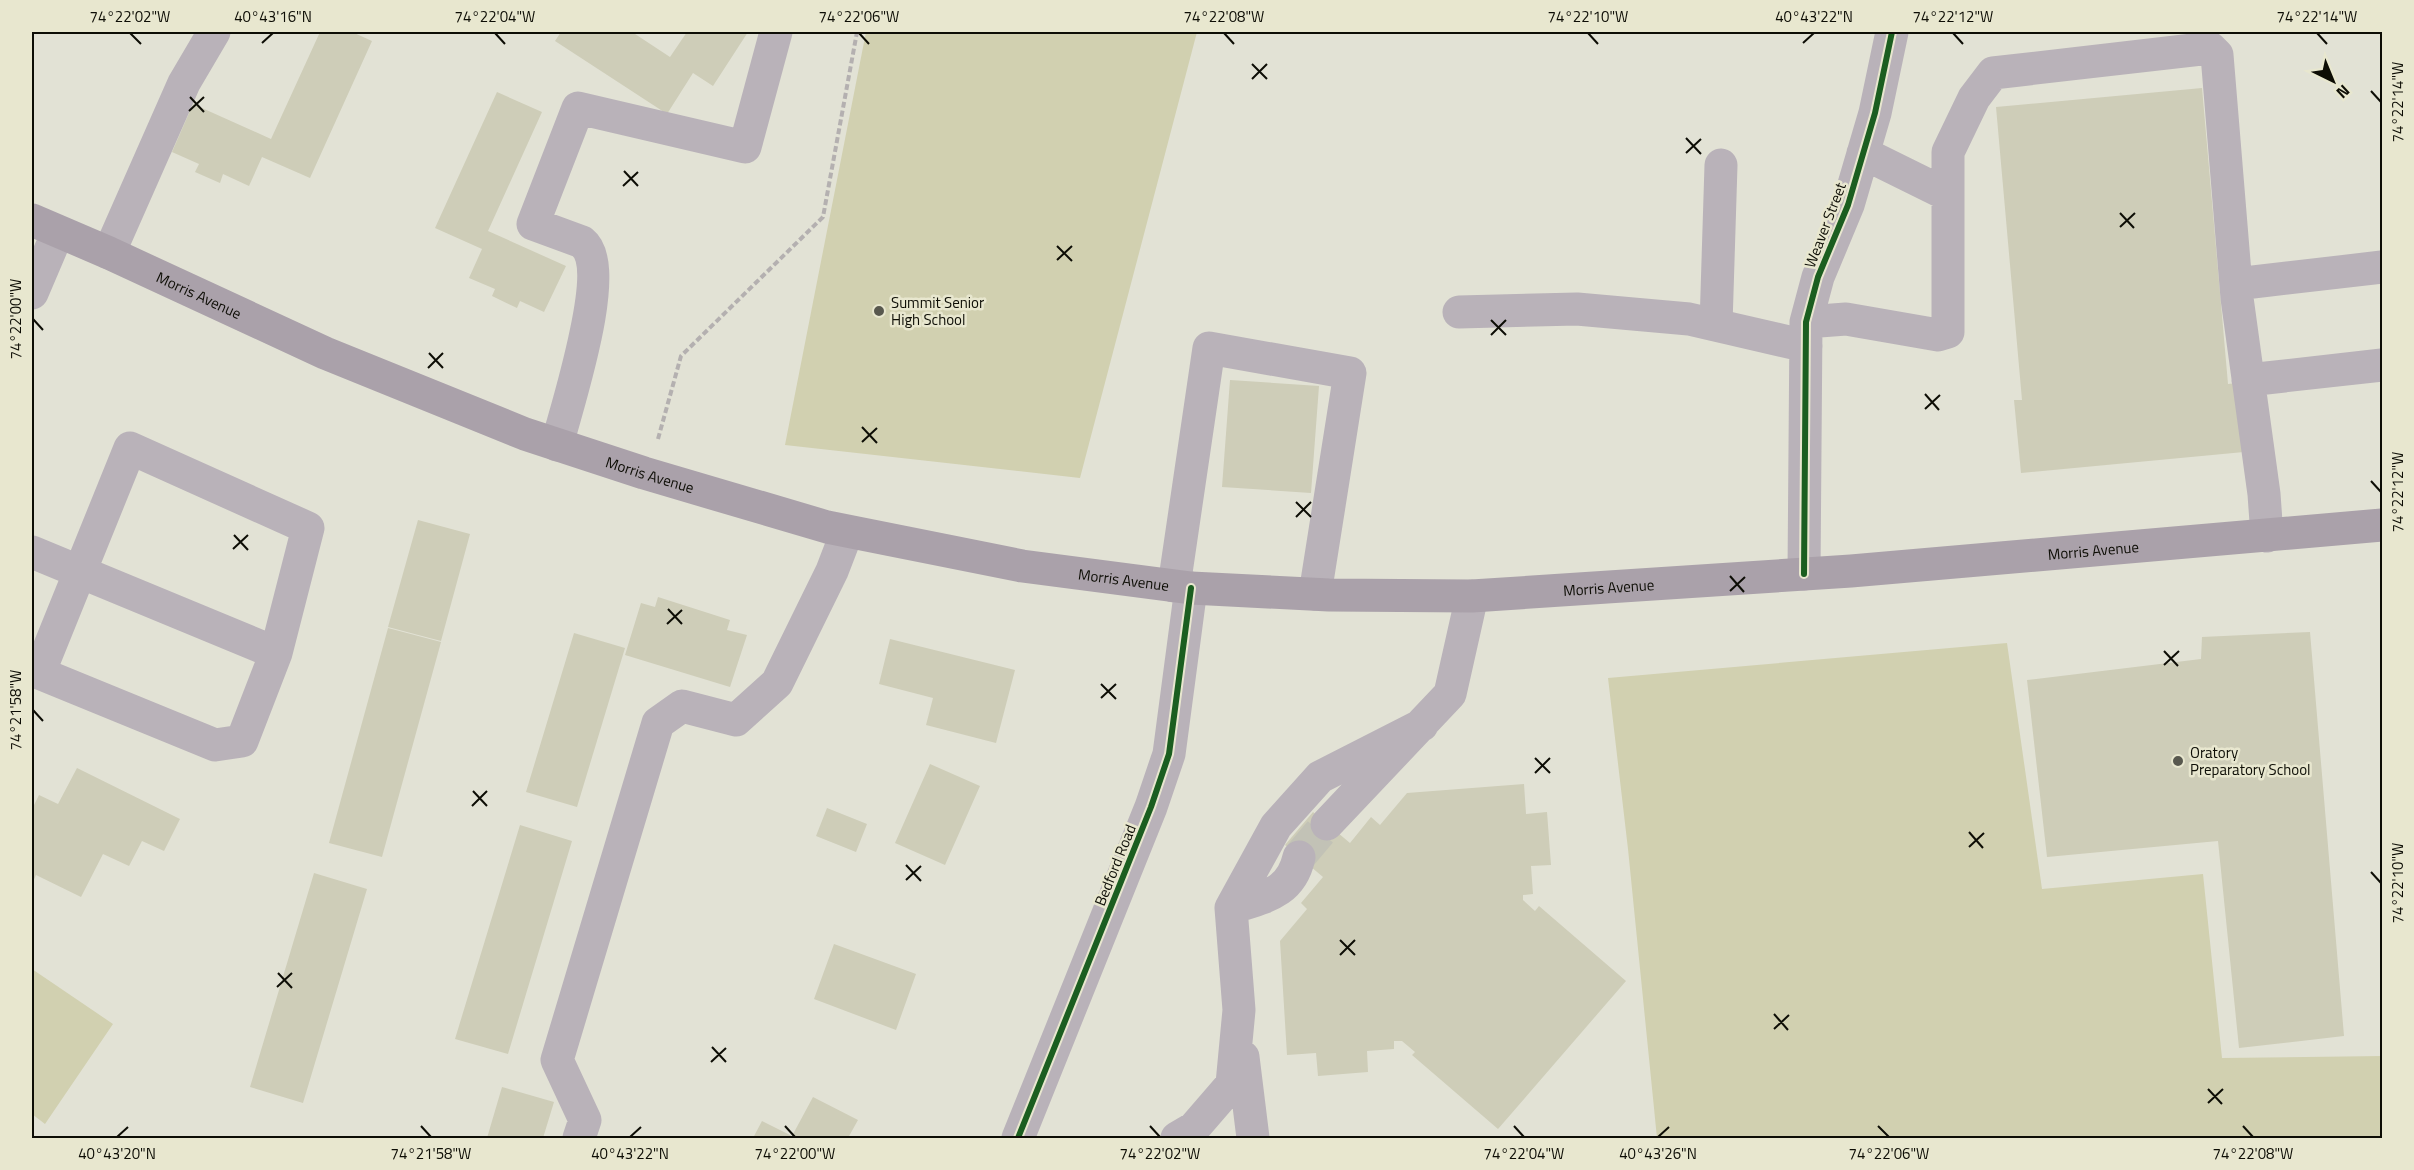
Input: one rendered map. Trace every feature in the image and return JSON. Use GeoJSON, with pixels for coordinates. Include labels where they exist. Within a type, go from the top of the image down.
{"type":"FeatureCollection","features":[{"type":"Feature","properties":{"kind":"main road","name":"Morris Avenue"},"geometry":{"type":"LineString","coordinates":[[45,226],[109,253],[325,353],[525,434],[644,473],[847,532],[1022,566],[1183,587],[1315,594],[1472,596],[1804,574],[2382,525]]}},
{"type":"Feature","properties":{"kind":"street"},"geometry":{"type":"LineString","coordinates":[[109,253],[184,83],[214,32]]}},
{"type":"Feature","properties":{"kind":"street"},"geometry":{"type":"LineString","coordinates":[[557,445],[593,301],[592,259],[589,248],[582,243],[533,224],[578,108],[745,147],[776,32]]}},
{"type":"Feature","properties":{"kind":"street","name":"Weaver Street"},"geometry":{"type":"LineString","coordinates":[[1804,574],[1806,334],[1818,277],[1848,205],[1875,113],[1892,32]]}},
{"type":"Feature","properties":{"kind":"street"},"geometry":{"type":"LineString","coordinates":[[1459,312],[1576,309],[1689,319],[1716,325],[1806,334],[1846,320],[1938,335],[1948,332],[1948,152],[1974,98],[1993,73],[2210,48],[2217,55],[2236,284],[2264,494],[2267,536]]}},
{"type":"Feature","properties":{"kind":"street"},"geometry":{"type":"LineString","coordinates":[[1863,153],[1948,195]]}},
{"type":"Feature","properties":{"kind":"street"},"geometry":{"type":"LineString","coordinates":[[1716,325],[1721,165]]}},
{"type":"Feature","properties":{"kind":"street"},"geometry":{"type":"LineString","coordinates":[[32,293],[45,226]]}},
{"type":"Feature","properties":{"kind":"street"},"geometry":{"type":"LineString","coordinates":[[2236,284],[2382,267]]}},
{"type":"Feature","properties":{"kind":"street","name":"Bedford Road"},"geometry":{"type":"LineString","coordinates":[[1018,1138],[1151,807],[1169,754],[1183,587],[1187,507],[1209,348],[1350,373],[1315,594]]}},
{"type":"Feature","properties":{"kind":"street"},"geometry":{"type":"LineString","coordinates":[[2248,380],[2382,365]]}},
{"type":"Feature","properties":{"kind":"street"},"geometry":{"type":"LineString","coordinates":[[130,448],[308,528],[276,653],[242,741],[215,746],[39,673],[130,448]]}},
{"type":"Feature","properties":{"kind":"street"},"geometry":{"type":"LineString","coordinates":[[579,1138],[585,1120],[557,1060],[658,723],[682,706],[736,720],[777,683],[832,571],[847,532]]}},
{"type":"Feature","properties":{"kind":"street"},"geometry":{"type":"LineString","coordinates":[[32,552],[276,653]]}},
{"type":"Feature","properties":{"kind":"street"},"geometry":{"type":"LineString","coordinates":[[1327,824],[1450,694],[1472,596]]}},
{"type":"Feature","properties":{"kind":"street"},"geometry":{"type":"LineString","coordinates":[[1177,1138],[1194,1128],[1232,1084],[1239,1010],[1231,908],[1276,826],[1320,777],[1422,725]]}},
{"type":"Feature","properties":{"kind":"street"},"geometry":{"type":"LineString","coordinates":[[1231,908],[1275,894],[1296,874],[1299,857]]}},
{"type":"Feature","properties":{"kind":"street"},"geometry":{"type":"LineString","coordinates":[[1238,1023],[1253,1138]]}},
{"type":"Feature","properties":{"kind":"path"},"geometry":{"type":"LineString","coordinates":[[644,473],[659,436],[681,356],[823,217],[857,32]]}},
{"type":"Feature","properties":{"kind":"green space","name":"Summit Senior High School"},"geometry":{"type":"Polygon","coordinates":[[[866,32],[1197,32],[1080,478],[785,445],[866,32]]]}},
{"type":"Feature","properties":{"kind":"green space"},"geometry":{"type":"Polygon","coordinates":[[[2007,643],[2042,889],[2203,874],[2222,1058],[2382,1056],[2382,1138],[1657,1138],[1608,678],[2007,643]]]}},
{"type":"Feature","properties":{"kind":"green space"},"geometry":{"type":"Polygon","coordinates":[[[32,969],[113,1024],[45,1124],[32,1114],[32,969]]]}},
{"type":"Feature","properties":{"kind":"building"},"geometry":{"type":"Polygon","coordinates":[[[320,32],[352,32],[372,41],[310,178],[262,157],[249,186],[223,174],[220,183],[195,172],[199,164],[172,152],[193,104],[271,139],[320,32]]]}},
{"type":"Feature","properties":{"kind":"building"},"geometry":{"type":"Polygon","coordinates":[[[561,32],[632,32],[670,57],[687,32],[748,32],[713,86],[693,73],[667,114],[555,41],[561,32]]]}},
{"type":"Feature","properties":{"kind":"building"},"geometry":{"type":"Polygon","coordinates":[[[2202,88],[2228,384],[2237,383],[2244,452],[2021,473],[2014,400],[2022,400],[1996,107],[2202,88]]]}},
{"type":"Feature","properties":{"kind":"building"},"geometry":{"type":"Polygon","coordinates":[[[497,92],[542,112],[488,231],[566,266],[544,312],[520,301],[517,308],[492,296],[495,289],[469,278],[482,249],[435,228],[497,92]]]}},
{"type":"Feature","properties":{"kind":"building"},"geometry":{"type":"Polygon","coordinates":[[[1230,380],[1319,386],[1311,493],[1222,487],[1230,380]]]}},
{"type":"Feature","properties":{"kind":"building"},"geometry":{"type":"Polygon","coordinates":[[[418,520],[470,534],[441,641],[388,627],[418,520]]]}},
{"type":"Feature","properties":{"kind":"building"},"geometry":{"type":"Polygon","coordinates":[[[658,597],[730,620],[727,630],[747,635],[730,687],[625,655],[641,603],[655,607],[658,597]]]}},
{"type":"Feature","properties":{"kind":"building"},"geometry":{"type":"Polygon","coordinates":[[[388,628],[441,642],[382,857],[329,843],[388,628]]]}},
{"type":"Feature","properties":{"kind":"building","name":"Oratory Preparatory School"},"geometry":{"type":"Polygon","coordinates":[[[2310,632],[2344,1036],[2239,1048],[2218,841],[2047,857],[2027,680],[2201,659],[2202,637],[2310,632]]]}},
{"type":"Feature","properties":{"kind":"building"},"geometry":{"type":"Polygon","coordinates":[[[574,633],[625,648],[577,807],[526,792],[574,633]]]}},
{"type":"Feature","properties":{"kind":"building"},"geometry":{"type":"Polygon","coordinates":[[[890,639],[1015,670],[996,743],[926,725],[933,698],[879,684],[890,639]]]}},
{"type":"Feature","properties":{"kind":"building"},"geometry":{"type":"Polygon","coordinates":[[[930,764],[980,786],[945,865],[895,843],[930,764]]]}},
{"type":"Feature","properties":{"kind":"building"},"geometry":{"type":"Polygon","coordinates":[[[77,768],[180,819],[164,851],[142,841],[129,866],[103,854],[81,897],[36,875],[32,884],[32,809],[39,795],[58,804],[77,768]]]}},
{"type":"Feature","properties":{"kind":"building"},"geometry":{"type":"Polygon","coordinates":[[[1524,784],[1526,814],[1547,812],[1551,865],[1531,866],[1533,894],[1523,895],[1523,900],[1535,911],[1539,906],[1626,981],[1498,1129],[1412,1055],[1415,1052],[1402,1041],[1394,1041],[1394,1049],[1367,1051],[1368,1072],[1318,1076],[1316,1053],[1287,1055],[1280,941],[1307,909],[1301,903],[1323,877],[1285,845],[1313,812],[1350,843],[1371,817],[1380,825],[1407,793],[1524,784]]]}},
{"type":"Feature","properties":{"kind":"building"},"geometry":{"type":"Polygon","coordinates":[[[827,808],[867,824],[856,852],[816,836],[827,808]]]}},
{"type":"Feature","properties":{"kind":"building"},"geometry":{"type":"Polygon","coordinates":[[[520,825],[572,841],[508,1054],[455,1039],[520,825]]]}},
{"type":"Feature","properties":{"kind":"building"},"geometry":{"type":"Polygon","coordinates":[[[314,873],[367,889],[303,1103],[250,1087],[314,873]]]}},
{"type":"Feature","properties":{"kind":"building"},"geometry":{"type":"Polygon","coordinates":[[[834,944],[916,974],[896,1030],[814,999],[834,944]]]}},
{"type":"Feature","properties":{"kind":"building"},"geometry":{"type":"Polygon","coordinates":[[[502,1087],[554,1102],[543,1138],[487,1138],[502,1087]]]}},
{"type":"Feature","properties":{"kind":"building"},"geometry":{"type":"Polygon","coordinates":[[[813,1097],[858,1120],[848,1138],[753,1138],[762,1121],[792,1136],[813,1097]]]}},
{"type":"Feature","properties":{"kind":"tunnel"},"geometry":{"type":"LineString","coordinates":[[1299,857],[1327,824]]}},
{"type":"Feature","properties":{"kind":"cycle path"},"geometry":{"type":"LineString","coordinates":[[1804,574],[1806,322],[1818,277],[1848,205],[1875,113],[1892,32]]}},
{"type":"Feature","properties":{"kind":"cycle path"},"geometry":{"type":"LineString","coordinates":[[1018,1138],[1151,807],[1169,754],[1191,588]]}},
{"type":"Feature","properties":{"kind":"place","name":"Summit Senior High School"},"geometry":{"type":"Point","coordinates":[879,311]}},
{"type":"Feature","properties":{"kind":"place","name":"Oratory Preparatory School"},"geometry":{"type":"Point","coordinates":[2178,761]}}]}
